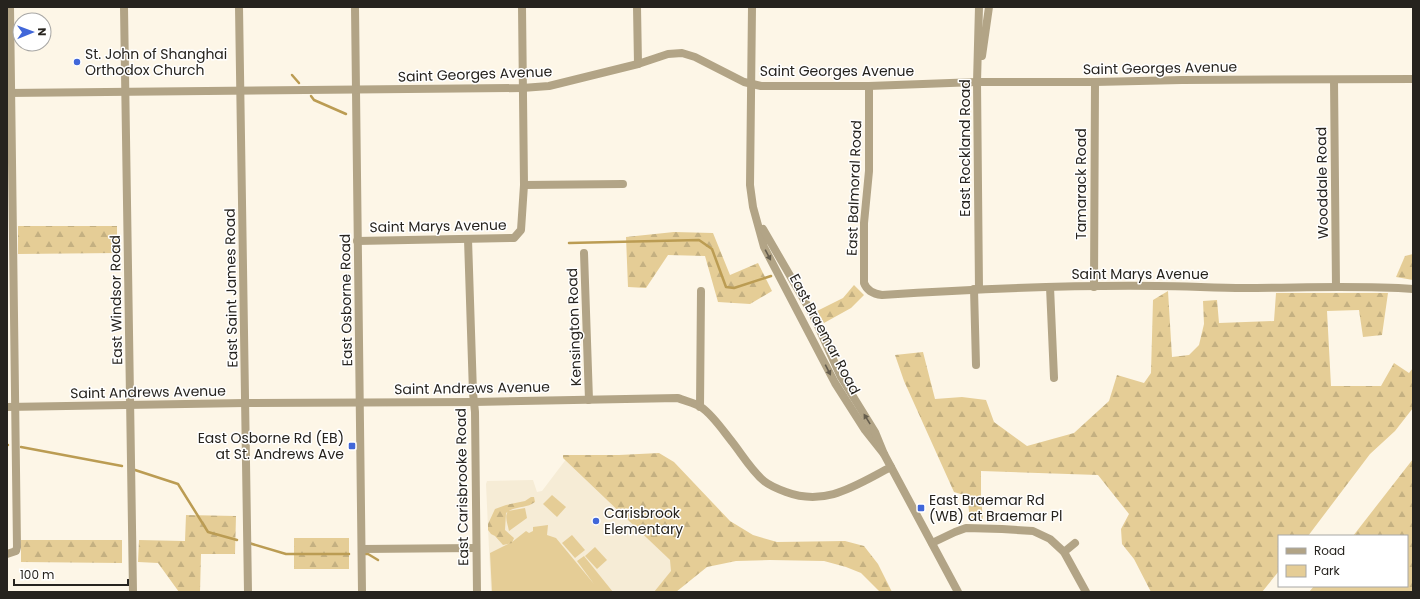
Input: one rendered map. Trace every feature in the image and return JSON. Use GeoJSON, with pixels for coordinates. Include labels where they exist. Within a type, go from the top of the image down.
{"type":"FeatureCollection","features":[{"type":"Feature","properties":{"kind":"street"},"geometry":{"type":"LineString","coordinates":[[7,554],[16,551],[11,407],[9,93],[10,7]]}},
{"type":"Feature","properties":{"kind":"street","name":"East Windsor Road"},"geometry":{"type":"LineString","coordinates":[[124,7],[133,592]]}},
{"type":"Feature","properties":{"kind":"street","name":"East Saint James Road"},"geometry":{"type":"LineString","coordinates":[[239,7],[248,592]]}},
{"type":"Feature","properties":{"kind":"street","name":"East Osborne Road"},"geometry":{"type":"LineString","coordinates":[[355,7],[362,592]]}},
{"type":"Feature","properties":{"kind":"street"},"geometry":{"type":"LineString","coordinates":[[522,7],[524,185],[623,184]]}},
{"type":"Feature","properties":{"kind":"street"},"geometry":{"type":"LineString","coordinates":[[637,7],[638,64]]}},
{"type":"Feature","properties":{"kind":"street","name":"East Braemar Road"},"geometry":{"type":"LineString","coordinates":[[752,7],[750,185],[751,198],[757,218],[814,317],[841,377],[875,432],[884,454],[958,592]]}},
{"type":"Feature","properties":{"kind":"street","name":"East Rockland Road"},"geometry":{"type":"LineString","coordinates":[[976,365],[978,7]]}},
{"type":"Feature","properties":{"kind":"street"},"geometry":{"type":"LineString","coordinates":[[978,78],[989,7]]}},
{"type":"Feature","properties":{"kind":"street","name":"Saint Georges Avenue"},"geometry":{"type":"LineString","coordinates":[[9,93],[522,88],[549,86],[638,64],[668,54],[682,53],[695,57],[743,81],[761,86],[869,86],[978,78],[1095,82],[1413,79]]}},
{"type":"Feature","properties":{"kind":"street","name":"Wooddale Road"},"geometry":{"type":"LineString","coordinates":[[1334,80],[1336,287]]}},
{"type":"Feature","properties":{"kind":"street","name":"Tamarack Road"},"geometry":{"type":"LineString","coordinates":[[1094,287],[1095,82]]}},
{"type":"Feature","properties":{"kind":"street","name":"East Balmoral Road"},"geometry":{"type":"LineString","coordinates":[[868,290],[864,283],[864,223],[869,171],[869,86]]}},
{"type":"Feature","properties":{"kind":"street","name":"Saint Marys Avenue"},"geometry":{"type":"LineString","coordinates":[[357,241],[514,238],[521,230],[524,185]]}},
{"type":"Feature","properties":{"kind":"street","name":"East Carisbrooke Road"},"geometry":{"type":"LineString","coordinates":[[468,239],[474,402],[477,592]]}},
{"type":"Feature","properties":{"kind":"street","name":"Kensington Road"},"geometry":{"type":"LineString","coordinates":[[584,253],[589,400]]}},
{"type":"Feature","properties":{"kind":"street","name":"Saint Marys Avenue"},"geometry":{"type":"LineString","coordinates":[[868,290],[882,295],[977,289],[1050,287],[1156,286],[1245,288],[1413,288]]}},
{"type":"Feature","properties":{"kind":"street"},"geometry":{"type":"LineString","coordinates":[[1050,287],[1054,378]]}},
{"type":"Feature","properties":{"kind":"street"},"geometry":{"type":"LineString","coordinates":[[700,407],[701,291]]}},
{"type":"Feature","properties":{"kind":"street","name":"Saint Andrews Avenue"},"geometry":{"type":"LineString","coordinates":[[11,407],[245,403],[474,402],[678,398],[700,407],[718,425],[764,482],[796,496],[809,498],[836,494],[849,489],[891,467]]}},
{"type":"Feature","properties":{"kind":"street"},"geometry":{"type":"LineString","coordinates":[[932,543],[966,528],[1033,532],[1050,539],[1064,552],[1086,592]]}},
{"type":"Feature","properties":{"kind":"street"},"geometry":{"type":"LineString","coordinates":[[1064,552],[1075,543]]}},
{"type":"Feature","properties":{"kind":"street"},"geometry":{"type":"LineString","coordinates":[[362,549],[476,548]]}},
{"type":"Feature","properties":{"kind":"shaded area"},"geometry":{"type":"Polygon","coordinates":[[[567,458],[678,568],[656,592],[491,592],[487,481],[533,480],[537,492],[542,491],[567,458]]]}},
{"type":"Feature","properties":{"kind":"green space"},"geometry":{"type":"Polygon","coordinates":[[[18,226],[117,226],[117,253],[18,254],[18,226]]]}},
{"type":"Feature","properties":{"kind":"green space"},"geometry":{"type":"Polygon","coordinates":[[[674,232],[713,233],[730,275],[758,263],[772,291],[750,304],[718,302],[705,256],[668,255],[646,288],[628,287],[626,237],[674,232]]]}},
{"type":"Feature","properties":{"kind":"green space"},"geometry":{"type":"Polygon","coordinates":[[[1413,254],[1413,280],[1396,277],[1405,256],[1413,254]]]}},
{"type":"Feature","properties":{"kind":"green space"},"geometry":{"type":"Polygon","coordinates":[[[854,285],[864,295],[851,308],[824,323],[817,311],[843,298],[854,285]]]}},
{"type":"Feature","properties":{"kind":"green space"},"geometry":{"type":"Polygon","coordinates":[[[1168,291],[1172,357],[1189,355],[1199,345],[1204,324],[1203,301],[1217,300],[1219,323],[1274,321],[1276,293],[1388,293],[1382,335],[1363,337],[1359,310],[1327,311],[1331,386],[1381,386],[1394,363],[1409,373],[1413,368],[1413,408],[1395,431],[1370,454],[1309,535],[1278,535],[1278,572],[1262,592],[1151,592],[1134,559],[1122,544],[1121,529],[1129,514],[1098,475],[981,471],[983,520],[970,518],[967,496],[954,492],[904,381],[895,355],[923,352],[935,399],[962,397],[986,400],[994,422],[1027,446],[1074,433],[1109,401],[1117,375],[1144,383],[1151,373],[1153,300],[1168,291]]]}},
{"type":"Feature","properties":{"kind":"green space"},"geometry":{"type":"Polygon","coordinates":[[[659,453],[674,462],[730,521],[753,535],[777,542],[845,541],[864,546],[878,564],[892,592],[880,592],[861,573],[824,561],[770,560],[736,561],[707,567],[676,592],[654,592],[671,571],[670,560],[563,458],[563,455],[659,453]]]}},
{"type":"Feature","properties":{"kind":"green space"},"geometry":{"type":"Polygon","coordinates":[[[1413,459],[1413,592],[1309,592],[1313,587],[1408,587],[1408,535],[1354,535],[1413,459]]]}},
{"type":"Feature","properties":{"kind":"green space"},"geometry":{"type":"Polygon","coordinates":[[[552,495],[566,507],[557,517],[543,504],[552,495]]]}},
{"type":"Feature","properties":{"kind":"green space"},"geometry":{"type":"Polygon","coordinates":[[[531,497],[534,497],[535,502],[532,504],[513,509],[506,513],[505,530],[514,538],[512,543],[503,545],[488,530],[488,524],[495,509],[525,501],[531,497]]]}},
{"type":"Feature","properties":{"kind":"green space"},"geometry":{"type":"Polygon","coordinates":[[[525,508],[527,518],[509,531],[506,518],[508,511],[525,508]]]}},
{"type":"Feature","properties":{"kind":"green space"},"geometry":{"type":"Polygon","coordinates":[[[186,515],[236,516],[235,554],[201,554],[200,592],[179,592],[158,563],[138,562],[139,540],[185,541],[186,515]]]}},
{"type":"Feature","properties":{"kind":"green space"},"geometry":{"type":"Polygon","coordinates":[[[548,525],[547,535],[556,538],[594,584],[577,561],[584,556],[613,592],[492,592],[490,553],[512,542],[526,531],[529,533],[533,531],[533,527],[548,525]]]}},
{"type":"Feature","properties":{"kind":"green space"},"geometry":{"type":"Polygon","coordinates":[[[572,535],[585,550],[575,558],[562,543],[572,535]]]}},
{"type":"Feature","properties":{"kind":"green space"},"geometry":{"type":"Polygon","coordinates":[[[294,538],[349,538],[349,569],[294,569],[294,538]]]}},
{"type":"Feature","properties":{"kind":"green space"},"geometry":{"type":"Polygon","coordinates":[[[21,540],[122,540],[122,563],[21,562],[21,540]]]}},
{"type":"Feature","properties":{"kind":"green space"},"geometry":{"type":"Polygon","coordinates":[[[595,547],[607,560],[597,569],[585,556],[595,547]]]}},
{"type":"Feature","properties":{"kind":"waterway"},"geometry":{"type":"LineString","coordinates":[[292,75],[299,83]]}},
{"type":"Feature","properties":{"kind":"waterway"},"geometry":{"type":"LineString","coordinates":[[311,96],[314,100],[346,114]]}},
{"type":"Feature","properties":{"kind":"waterway"},"geometry":{"type":"LineString","coordinates":[[569,243],[699,240],[712,249],[726,287],[734,288],[771,276]]}},
{"type":"Feature","properties":{"kind":"waterway"},"geometry":{"type":"LineString","coordinates":[[21,447],[122,466]]}},
{"type":"Feature","properties":{"kind":"waterway"},"geometry":{"type":"LineString","coordinates":[[135,470],[178,484],[208,532],[237,540]]}},
{"type":"Feature","properties":{"kind":"waterway"},"geometry":{"type":"LineString","coordinates":[[249,543],[286,554],[349,554]]}},
{"type":"Feature","properties":{"kind":"waterway"},"geometry":{"type":"LineString","coordinates":[[364,554],[368,554],[378,560]]}},
{"type":"Feature","properties":{"kind":"place","name":"St. John of Shanghai Orthodox Church"},"geometry":{"type":"Point","coordinates":[77,62]}},
{"type":"Feature","properties":{"kind":"place","name":"East Osborne Rd (EB) at St. Andrews Ave"},"geometry":{"type":"Point","coordinates":[352,446]}},
{"type":"Feature","properties":{"kind":"place","name":"East Braemar Rd (WB) at Braemar Pl"},"geometry":{"type":"Point","coordinates":[921,508]}},
{"type":"Feature","properties":{"kind":"place","name":"Carisbrook Elementary"},"geometry":{"type":"Point","coordinates":[596,521]}}]}
